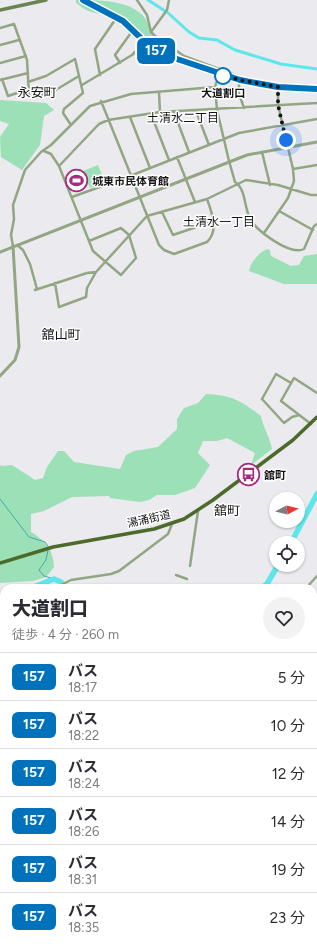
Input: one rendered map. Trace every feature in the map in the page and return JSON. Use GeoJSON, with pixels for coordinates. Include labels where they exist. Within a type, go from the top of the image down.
{"type":"FeatureCollection","features":[{"type":"Feature","properties":{"kind":"main road"},"geometry":{"type":"LineString","coordinates":[[0,10],[46,0]]}},
{"type":"Feature","properties":{"kind":"main road"},"geometry":{"type":"LineString","coordinates":[[83,0],[117,17],[145,42],[162,54],[219,74],[252,83],[278,87],[317,89]]}},
{"type":"Feature","properties":{"kind":"main road","name":"湯涌街道"},"geometry":{"type":"LineString","coordinates":[[0,563],[53,547],[172,524],[198,511],[293,440],[317,417]]}},
{"type":"Feature","properties":{"kind":"street"},"geometry":{"type":"LineString","coordinates":[[137,0],[149,20],[151,32],[184,56],[246,79],[252,83]]}},
{"type":"Feature","properties":{"kind":"street"},"geometry":{"type":"LineString","coordinates":[[151,32],[167,10],[169,0]]}},
{"type":"Feature","properties":{"kind":"street"},"geometry":{"type":"LineString","coordinates":[[100,75],[95,49],[117,17]]}},
{"type":"Feature","properties":{"kind":"street"},"geometry":{"type":"LineString","coordinates":[[0,28],[14,24],[26,56],[29,95],[33,98],[54,91],[79,76]]}},
{"type":"Feature","properties":{"kind":"street"},"geometry":{"type":"LineString","coordinates":[[120,63],[115,55],[133,30]]}},
{"type":"Feature","properties":{"kind":"street"},"geometry":{"type":"LineString","coordinates":[[0,45],[19,40]]}},
{"type":"Feature","properties":{"kind":"street"},"geometry":{"type":"LineString","coordinates":[[82,85],[132,55],[145,42]]}},
{"type":"Feature","properties":{"kind":"street"},"geometry":{"type":"LineString","coordinates":[[0,63],[26,56]]}},
{"type":"Feature","properties":{"kind":"street"},"geometry":{"type":"LineString","coordinates":[[28,82],[46,76],[75,59],[83,93],[64,109],[63,113],[70,125]]}},
{"type":"Feature","properties":{"kind":"street"},"geometry":{"type":"LineString","coordinates":[[28,73],[1,79],[8,96],[29,89]]}},
{"type":"Feature","properties":{"kind":"street"},"geometry":{"type":"LineString","coordinates":[[219,74],[214,87],[223,139],[235,182],[240,186],[250,220],[284,248],[292,251],[300,251],[306,246],[312,230],[317,224]]}},
{"type":"Feature","properties":{"kind":"street"},"geometry":{"type":"LineString","coordinates":[[240,80],[238,91],[243,99],[244,108]]}},
{"type":"Feature","properties":{"kind":"street"},"geometry":{"type":"LineString","coordinates":[[0,376],[15,360],[19,347],[13,246],[11,235],[14,219],[13,205],[25,170],[41,152],[44,151],[90,106],[101,101],[131,94],[214,87]]}},
{"type":"Feature","properties":{"kind":"street"},"geometry":{"type":"LineString","coordinates":[[264,233],[292,188],[293,169],[278,105],[278,87]]}},
{"type":"Feature","properties":{"kind":"street"},"geometry":{"type":"LineString","coordinates":[[159,92],[160,112]]}},
{"type":"Feature","properties":{"kind":"street"},"geometry":{"type":"LineString","coordinates":[[101,101],[159,246],[174,254],[210,240],[214,221],[206,199]]}},
{"type":"Feature","properties":{"kind":"street"},"geometry":{"type":"LineString","coordinates":[[59,166],[100,124],[108,120],[160,112],[217,110],[317,103]]}},
{"type":"Feature","properties":{"kind":"street"},"geometry":{"type":"LineString","coordinates":[[196,111],[209,145]]}},
{"type":"Feature","properties":{"kind":"street"},"geometry":{"type":"LineString","coordinates":[[174,112],[189,152]]}},
{"type":"Feature","properties":{"kind":"street"},"geometry":{"type":"LineString","coordinates":[[151,114],[169,160]]}},
{"type":"Feature","properties":{"kind":"street"},"geometry":{"type":"LineString","coordinates":[[130,117],[150,168]]}},
{"type":"Feature","properties":{"kind":"street"},"geometry":{"type":"LineString","coordinates":[[72,197],[239,133],[317,119]]}},
{"type":"Feature","properties":{"kind":"street"},"geometry":{"type":"LineString","coordinates":[[0,252],[229,161],[262,152],[317,142]]}},
{"type":"Feature","properties":{"kind":"street"},"geometry":{"type":"LineString","coordinates":[[44,151],[51,154],[59,166],[72,197],[89,241],[93,250],[121,275],[136,258],[129,235],[121,228],[89,241]]}},
{"type":"Feature","properties":{"kind":"street"},"geometry":{"type":"LineString","coordinates":[[262,152],[270,185]]}},
{"type":"Feature","properties":{"kind":"street"},"geometry":{"type":"LineString","coordinates":[[177,157],[196,202]]}},
{"type":"Feature","properties":{"kind":"street"},"geometry":{"type":"LineString","coordinates":[[293,169],[317,165]]}},
{"type":"Feature","properties":{"kind":"street"},"geometry":{"type":"LineString","coordinates":[[56,283],[59,307],[86,297],[86,289],[96,272],[147,216],[206,199],[237,183],[246,180],[292,188],[311,195],[317,195]]}},
{"type":"Feature","properties":{"kind":"street"},"geometry":{"type":"LineString","coordinates":[[279,211],[312,230]]}},
{"type":"Feature","properties":{"kind":"street"},"geometry":{"type":"LineString","coordinates":[[162,212],[173,235],[214,221]]}},
{"type":"Feature","properties":{"kind":"street"},"geometry":{"type":"LineString","coordinates":[[17,245],[23,250],[30,264],[36,290],[87,273],[96,272]]}},
{"type":"Feature","properties":{"kind":"street"},"geometry":{"type":"LineString","coordinates":[[291,383],[276,374],[262,399],[284,423],[292,417],[299,415]]}},
{"type":"Feature","properties":{"kind":"street"},"geometry":{"type":"LineString","coordinates":[[311,424],[281,401],[294,378],[317,393]]}},
{"type":"Feature","properties":{"kind":"street"},"geometry":{"type":"LineString","coordinates":[[190,566],[198,511]]}},
{"type":"Feature","properties":{"kind":"street"},"geometry":{"type":"LineString","coordinates":[[63,584],[83,577],[111,574],[119,571],[168,534],[172,524]]}},
{"type":"Feature","properties":{"kind":"street"},"geometry":{"type":"LineString","coordinates":[[176,575],[187,579]]}},
{"type":"Feature","properties":{"kind":"street"},"geometry":{"type":"LineString","coordinates":[[310,584],[317,576]]}},
{"type":"Feature","properties":{"kind":"green space"},"geometry":{"type":"Polygon","coordinates":[[[76,0],[114,2],[132,8],[145,18],[155,41],[151,42],[115,13],[99,14],[90,12],[76,3],[76,0]]]}},
{"type":"Feature","properties":{"kind":"green space"},"geometry":{"type":"Polygon","coordinates":[[[0,100],[46,103],[54,110],[44,116],[40,145],[22,170],[1,157],[0,137],[9,124],[0,121],[0,100]]]}},
{"type":"Feature","properties":{"kind":"green space"},"geometry":{"type":"Polygon","coordinates":[[[98,165],[105,182],[90,188],[83,171],[98,165]]]}},
{"type":"Feature","properties":{"kind":"green space"},"geometry":{"type":"Polygon","coordinates":[[[268,249],[271,256],[291,266],[299,265],[304,256],[317,254],[317,284],[284,284],[249,271],[251,264],[256,258],[268,249]]]}},
{"type":"Feature","properties":{"kind":"green space"},"geometry":{"type":"Polygon","coordinates":[[[206,394],[230,397],[248,406],[261,416],[272,449],[251,465],[255,453],[227,438],[217,441],[203,441],[198,453],[210,465],[195,488],[175,495],[157,495],[149,500],[140,502],[110,498],[109,496],[72,497],[44,511],[31,514],[31,532],[41,539],[51,551],[54,567],[46,577],[33,581],[0,583],[0,465],[12,465],[35,480],[43,478],[47,467],[58,451],[64,451],[74,462],[120,469],[126,455],[134,451],[158,447],[177,429],[177,419],[184,408],[198,403],[206,394]]]}},
{"type":"Feature","properties":{"kind":"waterway"},"geometry":{"type":"LineString","coordinates":[[148,0],[165,11]]}},
{"type":"Feature","properties":{"kind":"waterway"},"geometry":{"type":"LineString","coordinates":[[167,12],[189,32],[199,38],[217,40],[235,50],[281,64],[317,69]]}},
{"type":"Feature","properties":{"kind":"waterway"},"geometry":{"type":"LineString","coordinates":[[295,536],[317,494]]}},
{"type":"Feature","properties":{"kind":"waterway"},"geometry":{"type":"LineString","coordinates":[[0,499],[29,537],[45,542],[48,546]]}},
{"type":"Feature","properties":{"kind":"waterway"},"geometry":{"type":"LineString","coordinates":[[48,550],[46,560],[39,570],[44,576],[54,579]]}},
{"type":"Feature","properties":{"kind":"waterway"},"geometry":{"type":"LineString","coordinates":[[267,584],[274,572]]}},
{"type":"Feature","properties":{"kind":"waterway"},"geometry":{"type":"LineString","coordinates":[[41,584],[54,579],[63,584]]}},
{"type":"Feature","properties":{"kind":"bus line","name":"157"},"geometry":{"type":"LineString","coordinates":[[83,0],[123,21],[145,42],[162,54],[240,80],[278,87],[317,89]]}},
{"type":"Feature","properties":{"kind":"place","name":"大道割口"},"geometry":{"type":"Point","coordinates":[223,76]}},
{"type":"Feature","properties":{"kind":"place","name":"城東市民体育館"},"geometry":{"type":"Point","coordinates":[76,181]}},
{"type":"Feature","properties":{"kind":"place","name":"舘町"},"geometry":{"type":"Point","coordinates":[249,475]}},
{"type":"Feature","properties":{"kind":"district","name":"永安町"},"geometry":{"type":"Point","coordinates":[37,92]}},
{"type":"Feature","properties":{"kind":"district","name":"土清水二丁目"},"geometry":{"type":"Point","coordinates":[183,118]}},
{"type":"Feature","properties":{"kind":"district","name":"土清水一丁目"},"geometry":{"type":"Point","coordinates":[219,222]}},
{"type":"Feature","properties":{"kind":"district","name":"舘山町"},"geometry":{"type":"Point","coordinates":[61,334]}},
{"type":"Feature","properties":{"kind":"district","name":"舘町"},"geometry":{"type":"Point","coordinates":[227,510]}},
{"type":"Feature","properties":{"kind":"route"},"geometry":{"type":"LineString","coordinates":[[223,76],[219,74],[240,80],[278,87],[278,105],[286,140]]}}]}
